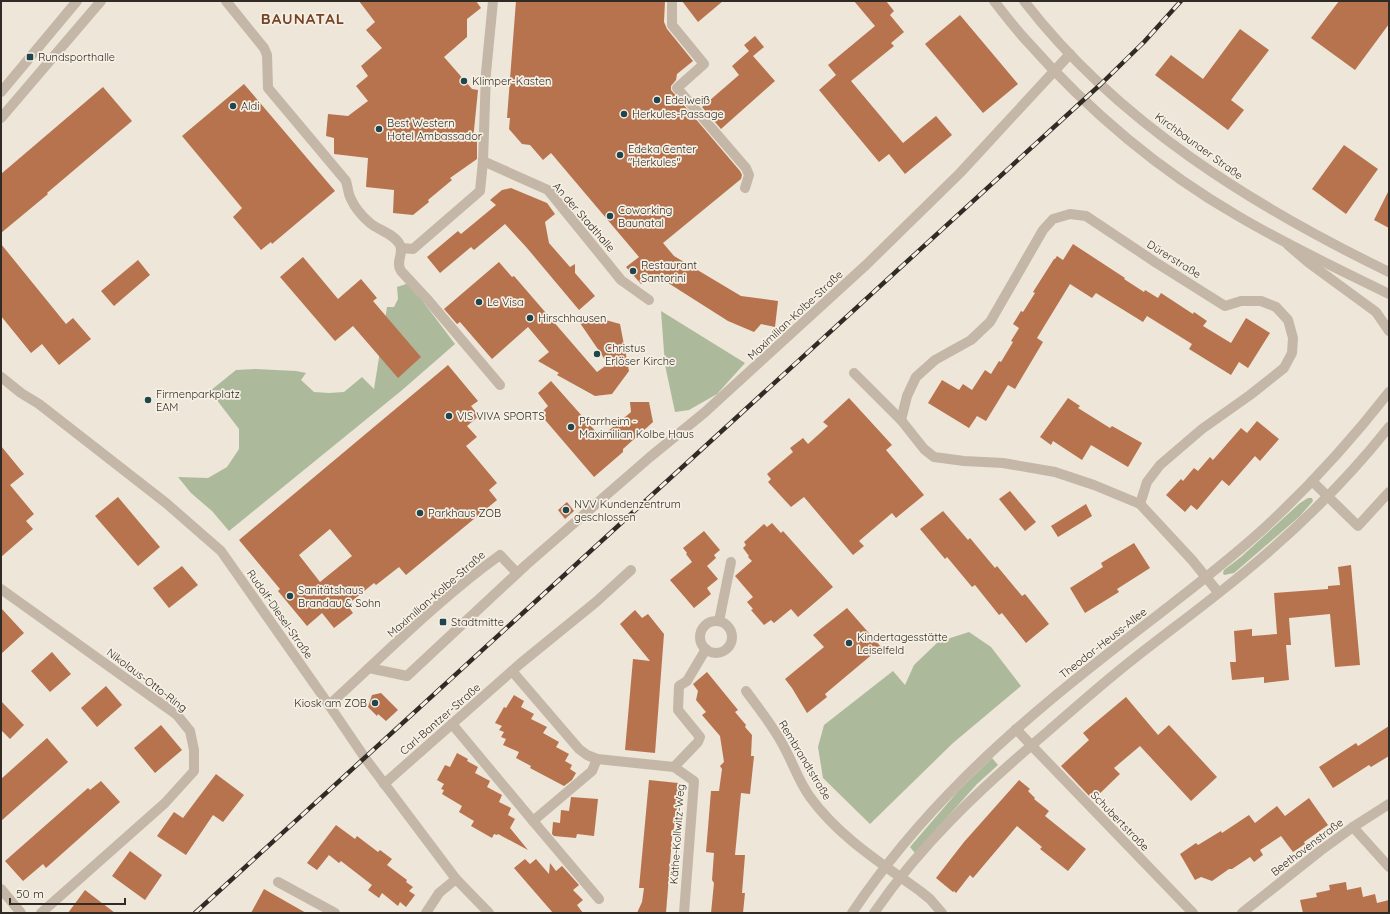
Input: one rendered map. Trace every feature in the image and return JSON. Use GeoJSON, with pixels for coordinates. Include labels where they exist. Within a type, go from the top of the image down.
{"type":"FeatureCollection","features":[{"type":"Feature","properties":{"kind":"street"},"geometry":{"type":"LineString","coordinates":[[1,92],[77,1]]}},
{"type":"Feature","properties":{"kind":"street"},"geometry":{"type":"LineString","coordinates":[[1,118],[100,1]]}},
{"type":"Feature","properties":{"kind":"street"},"geometry":{"type":"LineString","coordinates":[[226,1],[264,48],[267,55],[268,88],[346,181],[350,198],[359,211],[370,223],[400,244],[401,253],[398,262],[401,271],[428,300],[500,385]]}},
{"type":"Feature","properties":{"kind":"street"},"geometry":{"type":"LineString","coordinates":[[401,248],[413,249],[480,191],[483,161],[486,73],[493,1]]}},
{"type":"Feature","properties":{"kind":"street"},"geometry":{"type":"LineString","coordinates":[[672,1],[672,25],[704,64],[677,88],[746,168],[748,175],[745,188]]}},
{"type":"Feature","properties":{"kind":"street"},"geometry":{"type":"LineString","coordinates":[[994,1],[1024,38],[1084,100],[1131,142],[1178,177],[1237,216],[1287,244],[1389,294]]}},
{"type":"Feature","properties":{"kind":"street","name":"Kirchbaunaer Straße"},"geometry":{"type":"LineString","coordinates":[[1024,1],[1070,54],[1101,84],[1149,126],[1186,154],[1222,179],[1302,228],[1389,272]]}},
{"type":"Feature","properties":{"kind":"street","name":"Maximilian-Kolbe-Straße"},"geometry":{"type":"LineString","coordinates":[[369,668],[407,676],[517,573],[650,457],[704,413],[866,265],[960,173],[1070,54]]}},
{"type":"Feature","properties":{"kind":"street","name":"An der Stadthalle"},"geometry":{"type":"LineString","coordinates":[[483,161],[548,190],[622,280],[649,300]]}},
{"type":"Feature","properties":{"kind":"street","name":"Dürerstraße"},"geometry":{"type":"LineString","coordinates":[[901,420],[907,396],[916,377],[935,360],[971,340],[990,322],[1043,230],[1053,219],[1070,214],[1086,216],[1225,306],[1241,301],[1261,301],[1276,307],[1288,320],[1294,338],[1292,353],[1284,368],[1250,395],[1202,429],[1160,465],[1147,482],[1140,504]]}},
{"type":"Feature","properties":{"kind":"street"},"geometry":{"type":"LineString","coordinates":[[1287,244],[1309,263],[1376,312],[1389,331]]}},
{"type":"Feature","properties":{"kind":"street"},"geometry":{"type":"LineString","coordinates":[[854,373],[901,420],[924,449],[934,457],[964,461],[1003,463],[1055,472],[1094,485],[1140,504],[1218,592]]}},
{"type":"Feature","properties":{"kind":"street","name":"Rudolf-Diesel-Straße"},"geometry":{"type":"LineString","coordinates":[[1,377],[21,393],[39,404],[166,503],[221,551],[384,784],[456,879],[489,913]]}},
{"type":"Feature","properties":{"kind":"street","name":"Theodor-Heuss-Allee"},"geometry":{"type":"LineString","coordinates":[[852,913],[885,867],[919,825],[976,765],[1016,729],[1095,664],[1206,577],[1261,531],[1346,445],[1389,392]]}},
{"type":"Feature","properties":{"kind":"street"},"geometry":{"type":"LineString","coordinates":[[874,913],[921,853],[990,781],[1134,658],[1245,572],[1279,543],[1352,471],[1389,427]]}},
{"type":"Feature","properties":{"kind":"street"},"geometry":{"type":"LineString","coordinates":[[1312,481],[1358,526],[1389,492]]}},
{"type":"Feature","properties":{"kind":"street","name":"Maximilian-Kolbe-Straße"},"geometry":{"type":"LineString","coordinates":[[330,705],[433,610],[500,555],[517,573]]}},
{"type":"Feature","properties":{"kind":"street"},"geometry":{"type":"LineString","coordinates":[[720,621],[731,562]]}},
{"type":"Feature","properties":{"kind":"street","name":"Carl-Bantzer-Straße"},"geometry":{"type":"LineString","coordinates":[[384,784],[512,671],[596,602],[631,570]]}},
{"type":"Feature","properties":{"kind":"street","name":"Nikolaus-Otto-Ring"},"geometry":{"type":"LineString","coordinates":[[1,589],[177,715],[190,731],[194,750],[194,771],[165,803],[41,913]]}},
{"type":"Feature","properties":{"kind":"street"},"geometry":{"type":"LineString","coordinates":[[720,621],[724,623],[731,631],[732,636],[726,650],[713,653],[706,650],[701,642],[700,633],[709,622],[720,621]]}},
{"type":"Feature","properties":{"kind":"street"},"geometry":{"type":"LineString","coordinates":[[512,671],[579,749],[587,755],[597,759],[670,767],[698,742],[700,738],[678,710],[679,686],[687,681],[706,650]]}},
{"type":"Feature","properties":{"kind":"street","name":"Rembrandtstraße"},"geometry":{"type":"LineString","coordinates":[[746,691],[780,738],[794,769],[810,796],[824,814],[848,838],[885,867]]}},
{"type":"Feature","properties":{"kind":"street"},"geometry":{"type":"LineString","coordinates":[[452,724],[599,899]]}},
{"type":"Feature","properties":{"kind":"street"},"geometry":{"type":"LineString","coordinates":[[1016,729],[1031,746]]}},
{"type":"Feature","properties":{"kind":"street","name":"Schubertstraße"},"geometry":{"type":"LineString","coordinates":[[1031,746],[1193,913]]}},
{"type":"Feature","properties":{"kind":"street"},"geometry":{"type":"LineString","coordinates":[[533,821],[592,771],[597,759]]}},
{"type":"Feature","properties":{"kind":"street","name":"Käthe-Kollwitz-Weg"},"geometry":{"type":"LineString","coordinates":[[670,767],[694,781],[684,913]]}},
{"type":"Feature","properties":{"kind":"street","name":"Beethovenstraße"},"geometry":{"type":"LineString","coordinates":[[1242,913],[1320,851],[1389,804]]}},
{"type":"Feature","properties":{"kind":"street"},"geometry":{"type":"LineString","coordinates":[[1353,828],[1389,867]]}},
{"type":"Feature","properties":{"kind":"street"},"geometry":{"type":"LineString","coordinates":[[885,867],[930,899],[942,913]]}},
{"type":"Feature","properties":{"kind":"street"},"geometry":{"type":"LineString","coordinates":[[426,913],[439,893],[456,879]]}},
{"type":"Feature","properties":{"kind":"street"},"geometry":{"type":"LineString","coordinates":[[278,882],[335,913]]}},
{"type":"Feature","properties":{"kind":"street"},"geometry":{"type":"LineString","coordinates":[[1,889],[21,913]]}},
{"type":"Feature","properties":{"kind":"green space"},"geometry":{"type":"Polygon","coordinates":[[[409,283],[455,344],[401,391],[229,531],[212,511],[191,493],[178,477],[208,478],[227,467],[239,449],[239,429],[210,391],[236,370],[255,369],[296,371],[306,373],[301,380],[314,392],[344,392],[362,377],[374,389],[387,307],[394,307],[398,299],[397,287],[409,283]]]}},
{"type":"Feature","properties":{"kind":"green space"},"geometry":{"type":"Polygon","coordinates":[[[661,311],[745,363],[717,394],[689,410],[675,412],[665,365],[661,311]]]}},
{"type":"Feature","properties":{"kind":"green space"},"geometry":{"type":"Polygon","coordinates":[[[1308,498],[1312,498],[1313,501],[1300,516],[1234,573],[1224,575],[1224,570],[1241,557],[1300,503],[1308,498]]]}},
{"type":"Feature","properties":{"kind":"green space"},"geometry":{"type":"Polygon","coordinates":[[[969,632],[991,647],[1021,686],[953,743],[870,824],[823,778],[818,747],[824,725],[893,671],[905,685],[914,665],[938,642],[969,632]]]}},
{"type":"Feature","properties":{"kind":"green space"},"geometry":{"type":"Polygon","coordinates":[[[992,758],[998,765],[977,784],[915,853],[910,847],[959,790],[992,758]]]}},
{"type":"Feature","properties":{"kind":"building"},"geometry":{"type":"Polygon","coordinates":[[[359,1],[476,1],[481,8],[467,19],[467,37],[444,57],[472,89],[478,90],[473,140],[477,142],[477,159],[450,178],[452,180],[413,215],[393,213],[394,190],[366,187],[368,158],[334,154],[334,138],[326,136],[328,114],[348,116],[368,101],[356,86],[368,76],[361,66],[382,48],[366,30],[375,22],[359,1]]]}},
{"type":"Feature","properties":{"kind":"building","name":"Herkules-Passage"},"geometry":{"type":"Polygon","coordinates":[[[516,1],[665,1],[664,22],[667,29],[693,61],[677,74],[676,80],[671,86],[671,90],[742,175],[741,179],[663,243],[674,256],[741,296],[778,301],[775,327],[761,324],[754,332],[728,321],[654,274],[641,284],[626,267],[639,257],[551,153],[543,160],[530,145],[522,144],[509,129],[510,118],[507,118],[516,1]]]}},
{"type":"Feature","properties":{"kind":"building"},"geometry":{"type":"Polygon","coordinates":[[[682,1],[723,1],[698,22],[682,1]]]}},
{"type":"Feature","properties":{"kind":"building"},"geometry":{"type":"Polygon","coordinates":[[[854,1],[886,1],[894,11],[890,15],[904,32],[891,43],[894,46],[851,81],[903,143],[936,116],[952,135],[905,174],[889,154],[879,162],[819,90],[836,75],[828,65],[875,26],[854,1]]]}},
{"type":"Feature","properties":{"kind":"building"},"geometry":{"type":"Polygon","coordinates":[[[1339,1],[1389,1],[1389,24],[1355,70],[1311,38],[1339,1]]]}},
{"type":"Feature","properties":{"kind":"building"},"geometry":{"type":"Polygon","coordinates":[[[960,15],[1018,84],[983,113],[925,44],[960,15]]]}},
{"type":"Feature","properties":{"kind":"building"},"geometry":{"type":"Polygon","coordinates":[[[1240,29],[1269,50],[1231,100],[1244,110],[1228,130],[1155,75],[1171,55],[1203,79],[1240,29]]]}},
{"type":"Feature","properties":{"kind":"building"},"geometry":{"type":"Polygon","coordinates":[[[755,36],[764,47],[753,56],[775,81],[721,129],[702,107],[739,75],[732,66],[749,51],[744,45],[755,36]]]}},
{"type":"Feature","properties":{"kind":"building"},"geometry":{"type":"Polygon","coordinates":[[[244,84],[335,191],[272,244],[271,242],[261,250],[233,217],[242,208],[182,136],[244,84]]]}},
{"type":"Feature","properties":{"kind":"building"},"geometry":{"type":"Polygon","coordinates":[[[103,87],[132,121],[1,233],[1,174],[103,87]]]}},
{"type":"Feature","properties":{"kind":"building"},"geometry":{"type":"Polygon","coordinates":[[[1344,145],[1378,169],[1346,214],[1312,189],[1344,145]]]}},
{"type":"Feature","properties":{"kind":"building"},"geometry":{"type":"Polygon","coordinates":[[[511,188],[547,203],[555,214],[545,222],[549,243],[570,267],[575,264],[575,273],[595,296],[579,310],[505,224],[474,250],[471,247],[440,273],[427,257],[458,231],[461,234],[496,205],[490,200],[502,190],[511,188]]]}},
{"type":"Feature","properties":{"kind":"building"},"geometry":{"type":"Polygon","coordinates":[[[1389,190],[1389,228],[1374,220],[1389,190]]]}},
{"type":"Feature","properties":{"kind":"building"},"geometry":{"type":"Polygon","coordinates":[[[1,244],[66,324],[73,318],[91,339],[59,365],[42,344],[31,353],[1,316],[1,244]]]}},
{"type":"Feature","properties":{"kind":"building"},"geometry":{"type":"Polygon","coordinates":[[[1073,244],[1144,292],[1145,290],[1158,298],[1161,293],[1193,314],[1194,312],[1207,321],[1203,326],[1231,343],[1246,318],[1270,333],[1248,368],[1239,362],[1231,375],[1189,349],[1192,344],[1147,316],[1143,322],[1096,293],[1092,298],[1070,284],[1037,338],[1043,342],[1015,389],[1008,385],[986,421],[977,416],[969,428],[928,403],[942,380],[959,390],[963,384],[972,390],[985,370],[991,374],[999,361],[1001,362],[1013,342],[1011,341],[1019,328],[1013,324],[1021,311],[1023,312],[1035,293],[1033,292],[1054,259],[1057,256],[1063,260],[1073,244]]]}},
{"type":"Feature","properties":{"kind":"building"},"geometry":{"type":"Polygon","coordinates":[[[303,257],[338,299],[361,279],[377,298],[373,301],[421,357],[398,378],[353,326],[335,341],[280,277],[303,257]]]}},
{"type":"Feature","properties":{"kind":"building"},"geometry":{"type":"Polygon","coordinates":[[[138,260],[150,275],[114,306],[101,291],[138,260]]]}},
{"type":"Feature","properties":{"kind":"building"},"geometry":{"type":"Polygon","coordinates":[[[499,262],[512,277],[514,276],[597,372],[608,364],[580,323],[588,315],[620,324],[629,371],[612,394],[595,396],[557,375],[559,373],[538,361],[549,352],[528,327],[492,359],[460,322],[457,324],[444,309],[499,262]]]}},
{"type":"Feature","properties":{"kind":"building"},"geometry":{"type":"Polygon","coordinates":[[[448,365],[478,401],[471,406],[479,416],[467,426],[477,437],[466,446],[497,483],[489,490],[497,500],[406,575],[399,567],[376,585],[374,583],[347,605],[353,613],[334,628],[322,613],[307,626],[278,591],[280,589],[239,540],[448,365]],[[330,529],[299,555],[320,582],[352,556],[330,529]]]}},
{"type":"Feature","properties":{"kind":"building","name":"Pfarrheim - Maximilian Kolbe Haus"},"geometry":{"type":"Polygon","coordinates":[[[551,381],[598,434],[607,432],[631,412],[630,402],[649,402],[653,422],[623,449],[623,452],[594,477],[540,414],[548,406],[538,393],[551,381]]]}},
{"type":"Feature","properties":{"kind":"building"},"geometry":{"type":"Polygon","coordinates":[[[849,398],[892,445],[886,450],[924,495],[896,518],[892,513],[859,541],[864,546],[853,555],[804,497],[791,507],[768,482],[771,479],[767,474],[793,452],[790,448],[803,438],[808,444],[828,426],[823,422],[849,398]]]}},
{"type":"Feature","properties":{"kind":"building"},"geometry":{"type":"Polygon","coordinates":[[[1068,398],[1080,406],[1078,408],[1110,428],[1112,426],[1142,443],[1128,467],[1091,445],[1082,460],[1053,441],[1051,445],[1040,437],[1068,398]]]}},
{"type":"Feature","properties":{"kind":"building"},"geometry":{"type":"Polygon","coordinates":[[[1257,421],[1279,439],[1260,461],[1255,456],[1229,486],[1222,480],[1197,510],[1191,505],[1185,512],[1166,495],[1181,479],[1183,481],[1194,468],[1198,471],[1210,457],[1213,460],[1241,428],[1247,433],[1257,421]]]}},
{"type":"Feature","properties":{"kind":"building"},"geometry":{"type":"Polygon","coordinates":[[[1,446],[24,474],[10,485],[34,514],[26,521],[33,529],[1,557],[1,446]]]}},
{"type":"Feature","properties":{"kind":"building"},"geometry":{"type":"Polygon","coordinates":[[[1010,491],[1036,522],[1025,531],[999,499],[1010,491]]]}},
{"type":"Feature","properties":{"kind":"building"},"geometry":{"type":"Polygon","coordinates":[[[118,497],[160,547],[138,566],[95,516],[118,497]]]}},
{"type":"Feature","properties":{"kind":"building","name":"NVV Kundenzentrum geschlossen"},"geometry":{"type":"Polygon","coordinates":[[[567,502],[574,511],[565,519],[558,510],[567,502]]]}},
{"type":"Feature","properties":{"kind":"building"},"geometry":{"type":"Polygon","coordinates":[[[1086,504],[1092,516],[1058,537],[1051,526],[1086,504]]]}},
{"type":"Feature","properties":{"kind":"building"},"geometry":{"type":"Polygon","coordinates":[[[943,511],[968,540],[970,538],[995,568],[997,566],[1022,596],[1025,594],[1049,624],[1026,643],[1002,613],[999,615],[975,585],[972,587],[947,557],[945,559],[920,529],[943,511]]]}},
{"type":"Feature","properties":{"kind":"building"},"geometry":{"type":"Polygon","coordinates":[[[772,523],[781,533],[783,531],[833,587],[798,617],[791,609],[774,623],[771,620],[764,625],[751,610],[753,609],[747,602],[753,597],[735,576],[752,561],[743,548],[746,545],[744,542],[764,524],[767,527],[772,523]]]}},
{"type":"Feature","properties":{"kind":"building"},"geometry":{"type":"Polygon","coordinates":[[[704,531],[720,550],[714,555],[716,558],[707,566],[718,579],[707,588],[711,594],[694,608],[670,580],[692,562],[683,548],[704,531]]]}},
{"type":"Feature","properties":{"kind":"building"},"geometry":{"type":"Polygon","coordinates":[[[1134,543],[1150,568],[1117,589],[1119,592],[1085,613],[1070,588],[1103,567],[1101,563],[1134,543]]]}},
{"type":"Feature","properties":{"kind":"building"},"geometry":{"type":"Polygon","coordinates":[[[1351,565],[1360,665],[1335,667],[1330,614],[1289,618],[1291,645],[1286,645],[1289,680],[1264,683],[1264,677],[1232,680],[1230,662],[1236,662],[1234,631],[1252,629],[1252,636],[1277,634],[1274,593],[1328,589],[1328,586],[1340,585],[1338,567],[1351,565]]]}},
{"type":"Feature","properties":{"kind":"building"},"geometry":{"type":"Polygon","coordinates":[[[182,566],[198,585],[169,608],[153,588],[182,566]]]}},
{"type":"Feature","properties":{"kind":"building"},"geometry":{"type":"Polygon","coordinates":[[[1,608],[24,633],[1,654],[1,608]]]}},
{"type":"Feature","properties":{"kind":"building"},"geometry":{"type":"Polygon","coordinates":[[[847,608],[881,647],[825,694],[827,697],[807,713],[785,679],[824,647],[813,635],[847,608]]]}},
{"type":"Feature","properties":{"kind":"building"},"geometry":{"type":"Polygon","coordinates":[[[635,610],[642,618],[648,614],[664,634],[655,753],[625,750],[633,659],[650,661],[620,624],[635,610]]]}},
{"type":"Feature","properties":{"kind":"building"},"geometry":{"type":"Polygon","coordinates":[[[52,652],[71,674],[50,692],[31,671],[52,652]]]}},
{"type":"Feature","properties":{"kind":"building"},"geometry":{"type":"Polygon","coordinates":[[[707,672],[738,710],[735,712],[752,735],[751,756],[754,756],[750,794],[741,793],[735,855],[745,855],[742,893],[745,893],[743,913],[711,913],[714,883],[712,880],[714,853],[706,852],[711,791],[719,791],[722,769],[720,766],[724,762],[720,736],[702,715],[706,712],[696,700],[698,691],[693,684],[707,672]]]}},
{"type":"Feature","properties":{"kind":"building"},"geometry":{"type":"Polygon","coordinates":[[[106,686],[122,705],[97,727],[81,708],[106,686]]]}},
{"type":"Feature","properties":{"kind":"building"},"geometry":{"type":"Polygon","coordinates":[[[381,693],[398,710],[386,721],[378,714],[377,716],[368,707],[372,695],[381,693]]]}},
{"type":"Feature","properties":{"kind":"building"},"geometry":{"type":"Polygon","coordinates":[[[514,695],[524,701],[521,707],[534,714],[531,719],[547,727],[543,733],[559,742],[556,747],[569,754],[565,761],[572,765],[570,769],[576,773],[572,780],[564,786],[530,768],[531,766],[516,758],[519,752],[503,745],[506,739],[501,737],[504,732],[499,730],[502,726],[495,723],[504,707],[506,708],[514,695]]]}},
{"type":"Feature","properties":{"kind":"building"},"geometry":{"type":"Polygon","coordinates":[[[1126,697],[1158,735],[1169,725],[1217,777],[1191,801],[1140,746],[1114,768],[1120,774],[1093,800],[1061,766],[1089,740],[1083,733],[1126,697]]]}},
{"type":"Feature","properties":{"kind":"building"},"geometry":{"type":"Polygon","coordinates":[[[1,701],[24,725],[10,739],[1,730],[1,701]]]}},
{"type":"Feature","properties":{"kind":"building"},"geometry":{"type":"Polygon","coordinates":[[[161,725],[182,750],[155,773],[134,748],[161,725]]]}},
{"type":"Feature","properties":{"kind":"building"},"geometry":{"type":"Polygon","coordinates":[[[1389,726],[1389,756],[1371,767],[1369,765],[1333,788],[1319,767],[1356,743],[1358,746],[1389,726]]]}},
{"type":"Feature","properties":{"kind":"building"},"geometry":{"type":"Polygon","coordinates":[[[47,738],[68,762],[1,821],[1,779],[47,738]]]}},
{"type":"Feature","properties":{"kind":"building"},"geometry":{"type":"Polygon","coordinates":[[[457,753],[478,767],[475,773],[490,781],[487,787],[502,795],[499,802],[511,808],[508,815],[515,819],[510,828],[528,850],[498,834],[494,834],[492,838],[471,826],[474,821],[459,812],[462,806],[442,794],[444,790],[441,789],[444,784],[437,780],[445,765],[450,767],[457,753]]]}},
{"type":"Feature","properties":{"kind":"building"},"geometry":{"type":"Polygon","coordinates":[[[216,774],[244,795],[223,822],[213,815],[186,855],[157,836],[174,812],[183,818],[216,774]]]}},
{"type":"Feature","properties":{"kind":"building"},"geometry":{"type":"Polygon","coordinates":[[[649,780],[678,783],[676,823],[675,822],[672,838],[666,913],[637,913],[642,902],[644,888],[639,888],[649,780]]]}},
{"type":"Feature","properties":{"kind":"building"},"geometry":{"type":"Polygon","coordinates":[[[1019,780],[1030,789],[1028,791],[1035,798],[1034,799],[1049,811],[1045,816],[1086,849],[1068,871],[1040,849],[1042,847],[1017,826],[973,878],[970,875],[956,893],[954,891],[953,892],[936,878],[964,842],[1019,780]]]}},
{"type":"Feature","properties":{"kind":"building"},"geometry":{"type":"Polygon","coordinates":[[[101,781],[120,802],[46,868],[43,864],[23,881],[5,861],[88,788],[90,790],[101,781]]]}},
{"type":"Feature","properties":{"kind":"building"},"geometry":{"type":"Polygon","coordinates":[[[571,797],[598,799],[594,836],[577,834],[576,838],[554,836],[552,834],[553,822],[560,823],[561,810],[569,811],[571,797]]]}},
{"type":"Feature","properties":{"kind":"building"},"geometry":{"type":"Polygon","coordinates":[[[1309,798],[1328,825],[1293,852],[1281,836],[1260,850],[1263,855],[1254,862],[1250,857],[1212,881],[1201,877],[1195,880],[1180,854],[1196,843],[1198,845],[1221,831],[1222,833],[1249,815],[1255,823],[1277,806],[1285,816],[1309,798]]]}},
{"type":"Feature","properties":{"kind":"building"},"geometry":{"type":"Polygon","coordinates":[[[336,825],[355,839],[357,836],[378,852],[380,850],[392,859],[387,865],[407,880],[406,882],[413,887],[409,891],[415,895],[406,907],[400,902],[398,906],[382,893],[379,898],[368,890],[372,885],[341,861],[339,863],[329,855],[317,870],[307,863],[336,825]]]}},
{"type":"Feature","properties":{"kind":"building"},"geometry":{"type":"Polygon","coordinates":[[[130,851],[162,875],[145,900],[112,876],[130,851]]]}},
{"type":"Feature","properties":{"kind":"building"},"geometry":{"type":"Polygon","coordinates":[[[525,859],[530,864],[536,859],[549,874],[550,863],[556,871],[562,866],[579,885],[573,890],[583,900],[577,905],[583,913],[553,913],[514,868],[525,859]]]}},
{"type":"Feature","properties":{"kind":"building"},"geometry":{"type":"Polygon","coordinates":[[[1346,882],[1347,890],[1361,887],[1363,897],[1375,894],[1377,903],[1389,900],[1389,913],[1303,913],[1300,900],[1317,897],[1316,893],[1330,890],[1329,885],[1346,882]]]}},
{"type":"Feature","properties":{"kind":"building"},"geometry":{"type":"Polygon","coordinates":[[[264,889],[306,913],[251,913],[264,889]]]}},
{"type":"Feature","properties":{"kind":"building"},"geometry":{"type":"Polygon","coordinates":[[[85,890],[115,913],[68,913],[85,890]]]}},
{"type":"Feature","properties":{"kind":"railway"},"geometry":{"type":"LineString","coordinates":[[195,913],[1101,84],[1144,42],[1181,1]]}},
{"type":"Feature","properties":{"kind":"place","name":"Rundsporthalle"},"geometry":{"type":"Point","coordinates":[30,57]}},
{"type":"Feature","properties":{"kind":"place","name":"Klimper-Kasten"},"geometry":{"type":"Point","coordinates":[464,81]}},
{"type":"Feature","properties":{"kind":"place","name":"Edelweiß"},"geometry":{"type":"Point","coordinates":[657,100]}},
{"type":"Feature","properties":{"kind":"place","name":"Aldi"},"geometry":{"type":"Point","coordinates":[233,106]}},
{"type":"Feature","properties":{"kind":"place","name":"Herkules-Passage"},"geometry":{"type":"Point","coordinates":[624,114]}},
{"type":"Feature","properties":{"kind":"place","name":"Best Western Hotel Ambassador"},"geometry":{"type":"Point","coordinates":[379,129]}},
{"type":"Feature","properties":{"kind":"place","name":"Edeka Center \"Herkules\""},"geometry":{"type":"Point","coordinates":[620,155]}},
{"type":"Feature","properties":{"kind":"place","name":"Coworking Baunatal"},"geometry":{"type":"Point","coordinates":[610,216]}},
{"type":"Feature","properties":{"kind":"place","name":"Restaurant Santorini"},"geometry":{"type":"Point","coordinates":[633,271]}},
{"type":"Feature","properties":{"kind":"place","name":"Le Visa"},"geometry":{"type":"Point","coordinates":[479,302]}},
{"type":"Feature","properties":{"kind":"place","name":"Hirschhausen"},"geometry":{"type":"Point","coordinates":[530,318]}},
{"type":"Feature","properties":{"kind":"place","name":"Christus Erlöser Kirche"},"geometry":{"type":"Point","coordinates":[597,354]}},
{"type":"Feature","properties":{"kind":"place","name":"Firmenparkplatz EAM"},"geometry":{"type":"Point","coordinates":[148,400]}},
{"type":"Feature","properties":{"kind":"place","name":"VIS VIVA SPORTS"},"geometry":{"type":"Point","coordinates":[449,416]}},
{"type":"Feature","properties":{"kind":"place","name":"Pfarrheim - Maximilian Kolbe Haus"},"geometry":{"type":"Point","coordinates":[571,427]}},
{"type":"Feature","properties":{"kind":"place","name":"NVV Kundenzentrum geschlossen"},"geometry":{"type":"Point","coordinates":[566,510]}},
{"type":"Feature","properties":{"kind":"place","name":"Parkhaus ZOB"},"geometry":{"type":"Point","coordinates":[420,513]}},
{"type":"Feature","properties":{"kind":"place","name":"Sanitätshaus Brandau & Sohn"},"geometry":{"type":"Point","coordinates":[290,596]}},
{"type":"Feature","properties":{"kind":"place","name":"Stadtmitte"},"geometry":{"type":"Point","coordinates":[443,622]}},
{"type":"Feature","properties":{"kind":"place","name":"Kindertagesstätte Leiselfeld"},"geometry":{"type":"Point","coordinates":[849,643]}},
{"type":"Feature","properties":{"kind":"place","name":"Kiosk am ZOB"},"geometry":{"type":"Point","coordinates":[375,703]}},
{"type":"Feature","properties":{"kind":"district","name":"BAUNATAL"},"geometry":{"type":"Point","coordinates":[303,18]}}]}
